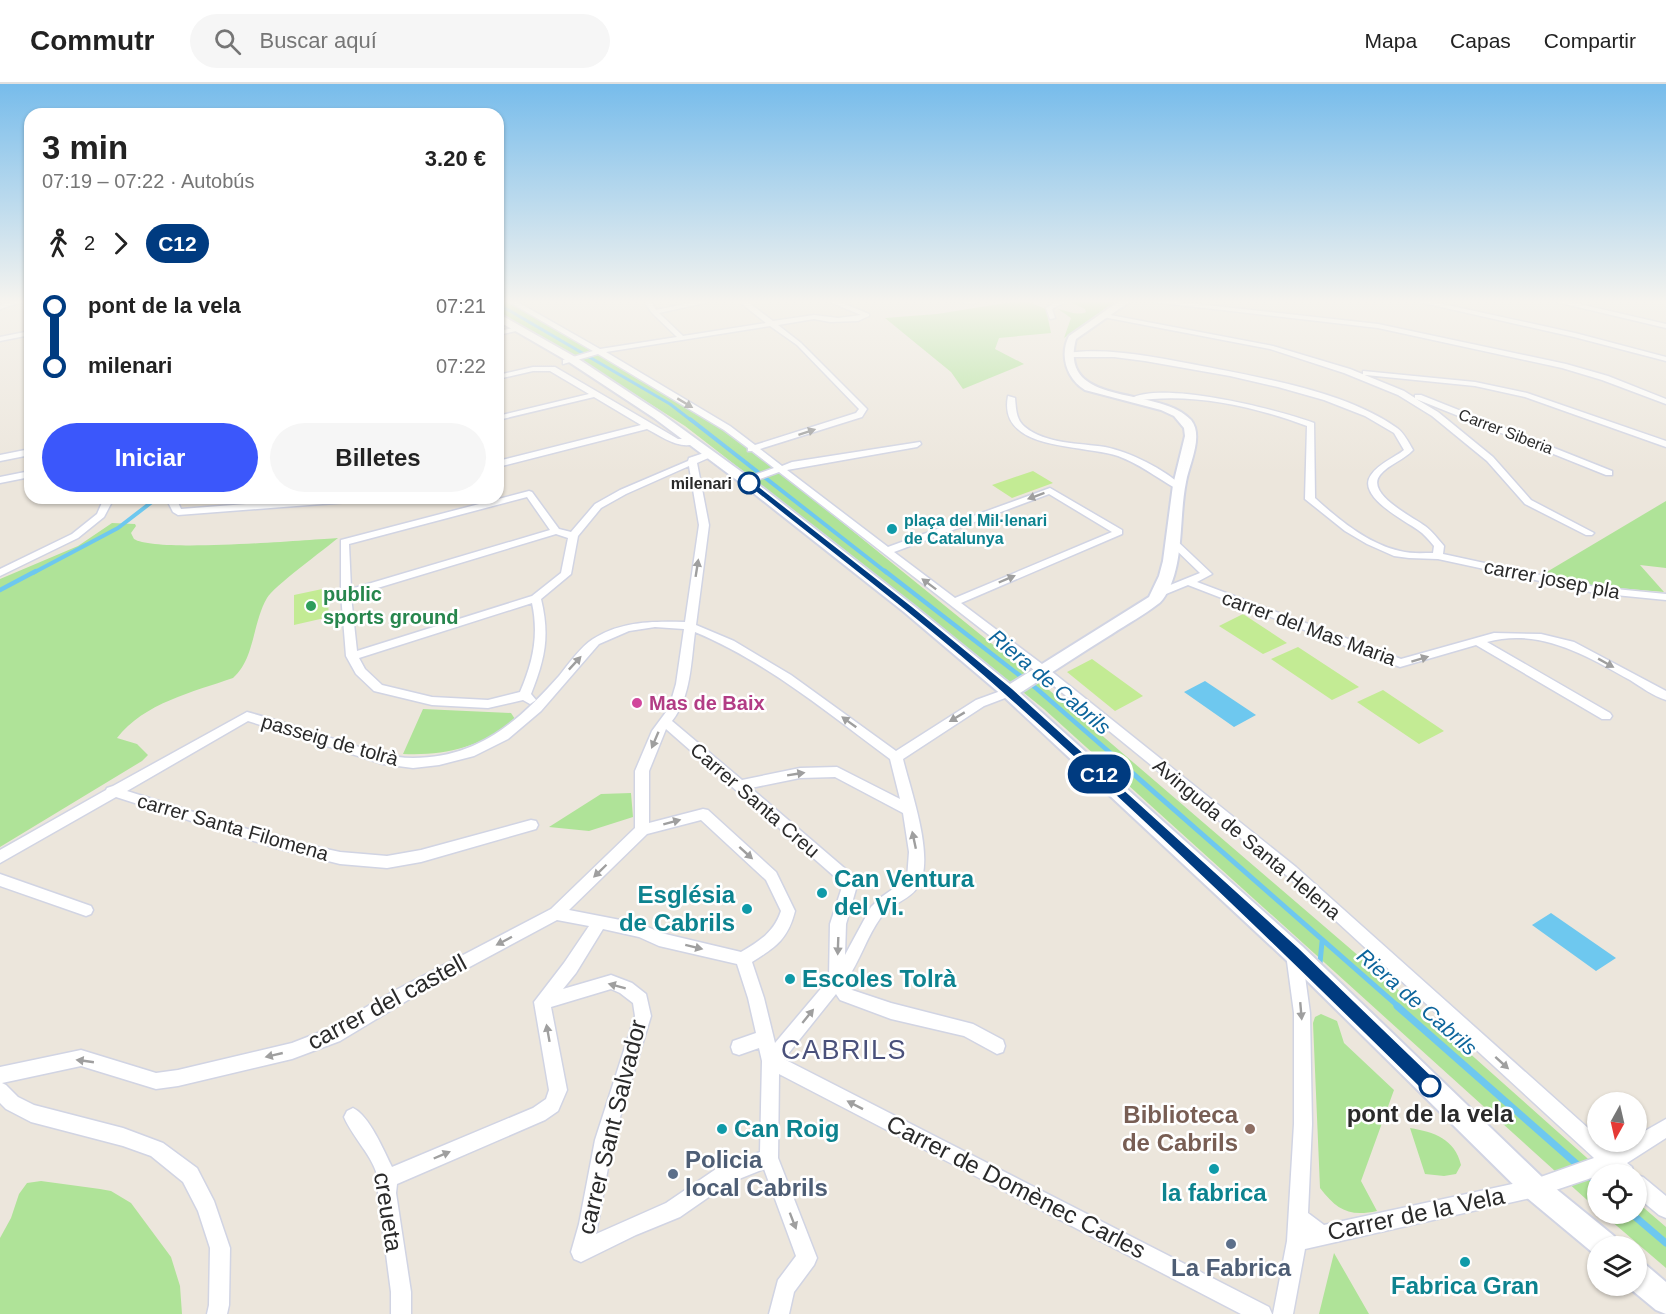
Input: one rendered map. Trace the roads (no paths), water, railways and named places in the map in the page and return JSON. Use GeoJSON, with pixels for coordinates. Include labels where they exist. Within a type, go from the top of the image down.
{"type":"FeatureCollection","features":[{"type":"Feature","properties":{"kind":"street"},"geometry":{"type":"LineString","coordinates":[[567,357],[749,480],[1012,690],[1545,1185],[1594,1236]]}},
{"type":"Feature","properties":{"kind":"street"},"geometry":{"type":"LineString","coordinates":[[572,360],[580,357]]}},
{"type":"Feature","properties":{"kind":"street","name":"Avinguda de Santa Helena"},"geometry":{"type":"LineString","coordinates":[[605,357],[727,428],[778,471],[954,602],[1039,673],[1291,871],[1606,1164]]}},
{"type":"Feature","properties":{"kind":"street"},"geometry":{"type":"LineString","coordinates":[[752,449],[859,415],[863,410],[812,357]]}},
{"type":"Feature","properties":{"kind":"street"},"geometry":{"type":"LineString","coordinates":[[1071,357],[1076,380],[1084,386],[1134,399],[1177,414],[1187,423],[1191,433],[1178,486],[1173,542],[1162,592]]}},
{"type":"Feature","properties":{"kind":"street"},"geometry":{"type":"LineString","coordinates":[[1135,357],[1199,367],[1307,392],[1362,410],[1378,419],[1401,436],[1408,444],[1409,450],[1374,477],[1372,485],[1374,492],[1388,506],[1425,531],[1439,546],[1438,555]]}},
{"type":"Feature","properties":{"kind":"street"},"geometry":{"type":"LineString","coordinates":[[1304,357],[1347,371],[1401,393],[1435,414],[1490,459],[1528,502],[1589,532]]}},
{"type":"Feature","properties":{"kind":"street"},"geometry":{"type":"LineString","coordinates":[[1523,357],[1605,378],[1666,402]]}},
{"type":"Feature","properties":{"kind":"street"},"geometry":{"type":"LineString","coordinates":[[504,376],[533,369],[552,369],[676,441],[694,442]]}},
{"type":"Feature","properties":{"kind":"street"},"geometry":{"type":"LineString","coordinates":[[1347,371],[1475,384],[1527,395],[1666,444]]}},
{"type":"Feature","properties":{"kind":"street","name":"Carrer Siberia"},"geometry":{"type":"LineString","coordinates":[[1401,393],[1416,396],[1609,473]]}},
{"type":"Feature","properties":{"kind":"street"},"geometry":{"type":"LineString","coordinates":[[504,417],[596,395]]}},
{"type":"Feature","properties":{"kind":"street","name":"carrer josep pla"},"geometry":{"type":"LineString","coordinates":[[1134,399],[1148,395],[1191,398],[1293,417],[1311,425],[1310,499],[1330,519],[1392,552],[1419,556],[1438,555],[1595,591],[1666,597]]}},
{"type":"Feature","properties":{"kind":"street"},"geometry":{"type":"LineString","coordinates":[[1011,398],[1015,423],[1022,428],[1063,444],[1122,454],[1178,486]]}},
{"type":"Feature","properties":{"kind":"street"},"geometry":{"type":"LineString","coordinates":[[504,462],[648,426]]}},
{"type":"Feature","properties":{"kind":"street"},"geometry":{"type":"LineString","coordinates":[[749,480],[792,465],[917,444]]}},
{"type":"Feature","properties":{"kind":"street"},"geometry":{"type":"LineString","coordinates":[[0,458],[24,453]]}},
{"type":"Feature","properties":{"kind":"street"},"geometry":{"type":"LineString","coordinates":[[352,656],[536,598],[566,574],[573,536],[587,516],[598,506],[692,460],[710,454]]}},
{"type":"Feature","properties":{"kind":"street"},"geometry":{"type":"LineString","coordinates":[[556,913],[641,932],[659,939],[742,959],[771,942],[784,925],[788,911],[771,876],[703,814],[642,830],[642,771],[658,731],[675,709],[682,684],[704,525],[692,460]]}},
{"type":"Feature","properties":{"kind":"street"},"geometry":{"type":"LineString","coordinates":[[0,480],[24,475]]}},
{"type":"Feature","properties":{"kind":"street"},"geometry":{"type":"LineString","coordinates":[[887,551],[1050,490],[1119,532],[954,602]]}},
{"type":"Feature","properties":{"kind":"street"},"geometry":{"type":"LineString","coordinates":[[504,501],[530,494],[556,531]]}},
{"type":"Feature","properties":{"kind":"street"},"geometry":{"type":"LineString","coordinates":[[0,573],[75,536],[101,515],[106,504]]}},
{"type":"Feature","properties":{"kind":"street"},"geometry":{"type":"LineString","coordinates":[[174,504],[178,512],[283,504]]}},
{"type":"Feature","properties":{"kind":"street"},"geometry":{"type":"LineString","coordinates":[[491,504],[344,542],[352,656],[360,671],[378,688],[421,698],[488,704],[525,695]]}},
{"type":"Feature","properties":{"kind":"street"},"geometry":{"type":"LineString","coordinates":[[346,594],[556,531],[573,536]]}},
{"type":"Feature","properties":{"kind":"street"},"geometry":{"type":"LineString","coordinates":[[771,1061],[837,981],[879,908],[888,899],[909,888],[915,878],[916,850],[896,757],[980,703],[1012,690],[1155,600],[1162,592],[1207,574],[1173,542]]}},
{"type":"Feature","properties":{"kind":"street","name":"carrer del Mas Maria"},"geometry":{"type":"LineString","coordinates":[[1188,582],[1400,663],[1494,636],[1541,637],[1570,644],[1666,696]]}},
{"type":"Feature","properties":{"kind":"street"},"geometry":{"type":"LineString","coordinates":[[525,695],[540,653],[542,625],[536,598]]}},
{"type":"Feature","properties":{"kind":"street","name":"passeig de tolrà"},"geometry":{"type":"LineString","coordinates":[[112,791],[247,716],[383,759],[413,763],[469,753],[504,736],[537,708],[559,680],[595,642],[627,628],[655,624],[689,626],[730,643],[787,678],[896,757]]}},
{"type":"Feature","properties":{"kind":"street"},"geometry":{"type":"LineString","coordinates":[[1478,641],[1606,716]]}},
{"type":"Feature","properties":{"kind":"street"},"geometry":{"type":"LineString","coordinates":[[525,695],[537,708]]}},
{"type":"Feature","properties":{"kind":"street","name":"Carrer Santa Creu"},"geometry":{"type":"LineString","coordinates":[[666,722],[851,882],[838,924],[837,981]]}},
{"type":"Feature","properties":{"kind":"street"},"geometry":{"type":"LineString","coordinates":[[738,786],[800,773],[837,772],[908,809]]}},
{"type":"Feature","properties":{"kind":"street"},"geometry":{"type":"LineString","coordinates":[[0,857],[112,791]]}},
{"type":"Feature","properties":{"kind":"street","name":"carrer Santa Filomena"},"geometry":{"type":"LineString","coordinates":[[112,791],[276,843],[340,858],[387,862],[421,856],[531,825]]}},
{"type":"Feature","properties":{"kind":"street","name":"carrer del castell"},"geometry":{"type":"LineString","coordinates":[[0,1075],[81,1058],[156,1081],[292,1051],[334,1035],[402,995],[556,913],[642,830]]}},
{"type":"Feature","properties":{"kind":"street"},"geometry":{"type":"LineString","coordinates":[[0,880],[86,910]]}},
{"type":"Feature","properties":{"kind":"street"},"geometry":{"type":"LineString","coordinates":[[388,1178],[539,1114],[552,1105],[558,1090],[542,1002],[570,968],[599,923]]}},
{"type":"Feature","properties":{"kind":"street"},"geometry":{"type":"LineString","coordinates":[[1283,1314],[1297,1241],[1303,1124],[1302,1013],[1294,953]]}},
{"type":"Feature","properties":{"kind":"street"},"geometry":{"type":"LineString","coordinates":[[742,959],[756,998],[771,1061],[769,1158],[807,1258],[784,1287],[779,1314]]}},
{"type":"Feature","properties":{"kind":"street"},"geometry":{"type":"LineString","coordinates":[[837,981],[846,995],[891,1011],[967,1029],[997,1046]]}},
{"type":"Feature","properties":{"kind":"street","name":"carrer Sant Salvador"},"geometry":{"type":"LineString","coordinates":[[542,1002],[610,982],[626,988],[640,999],[643,1017],[604,1140],[589,1224],[581,1252],[628,1228],[673,1210],[723,1176],[769,1158]]}},
{"type":"Feature","properties":{"kind":"street"},"geometry":{"type":"LineString","coordinates":[[739,1047],[765,1038]]}},
{"type":"Feature","properties":{"kind":"street","name":"Carrer de Domènec Carles"},"geometry":{"type":"LineString","coordinates":[[771,1061],[1262,1314]]}},
{"type":"Feature","properties":{"kind":"street"},"geometry":{"type":"LineString","coordinates":[[0,1090],[12,1103],[31,1113],[123,1137],[157,1149],[190,1174],[207,1208],[220,1248],[217,1314]]}},
{"type":"Feature","properties":{"kind":"street","name":"creueta"},"geometry":{"type":"LineString","coordinates":[[353,1117],[371,1144],[388,1178],[387,1193],[401,1292],[401,1314]]}},
{"type":"Feature","properties":{"kind":"street","name":"Carrer de la Vela"},"geometry":{"type":"LineString","coordinates":[[1616,1164],[1666,1128]]}},
{"type":"Feature","properties":{"kind":"street","name":"Carrer de la Vela"},"geometry":{"type":"LineString","coordinates":[[1297,1241],[1587,1174]]}},
{"type":"Feature","properties":{"kind":"street"},"geometry":{"type":"LineString","coordinates":[[1647,1193],[1666,1209]]}},
{"type":"Feature","properties":{"kind":"street"},"geometry":{"type":"LineString","coordinates":[[1297,1216],[1321,1235]]}},
{"type":"Feature","properties":{"kind":"street"},"geometry":{"type":"LineString","coordinates":[[1647,1284],[1666,1300]]}},
{"type":"Feature","properties":{"kind":"water"},"geometry":{"type":"Polygon","coordinates":[[[1205,681],[1256,715],[1234,727],[1184,692],[1205,681]]]}},
{"type":"Feature","properties":{"kind":"water"},"geometry":{"type":"Polygon","coordinates":[[[1551,913],[1616,958],[1596,971],[1532,925],[1551,913]]]}},
{"type":"Feature","properties":{"kind":"waterway","name":"Riera de Cabrils"},"geometry":{"type":"LineString","coordinates":[[590,357],[670,404],[692,421]]}},
{"type":"Feature","properties":{"kind":"waterway","name":"Riera de Cabrils"},"geometry":{"type":"LineString","coordinates":[[690,419],[887,573]]}},
{"type":"Feature","properties":{"kind":"waterway"},"geometry":{"type":"LineString","coordinates":[[33,573],[118,528],[149,504]]}},
{"type":"Feature","properties":{"kind":"waterway"},"geometry":{"type":"LineString","coordinates":[[0,590],[36,571]]}},
{"type":"Feature","properties":{"kind":"waterway","name":"Riera de Cabrils"},"geometry":{"type":"LineString","coordinates":[[885,571],[1037,689],[1123,764]]}},
{"type":"Feature","properties":{"kind":"waterway","name":"Riera de Cabrils"},"geometry":{"type":"LineString","coordinates":[[1121,763],[1399,1007]]}},
{"type":"Feature","properties":{"kind":"waterway"},"geometry":{"type":"LineString","coordinates":[[1320,963],[1322,942]]}},
{"type":"Feature","properties":{"kind":"waterway","name":"Riera de Cabrils"},"geometry":{"type":"LineString","coordinates":[[1397,1006],[1580,1167]]}},
{"type":"Feature","properties":{"kind":"waterway","name":"Riera de Cabrils"},"geometry":{"type":"LineString","coordinates":[[1644,1224],[1666,1243]]}},
{"type":"Feature","properties":{"kind":"place","name":"milenari"},"geometry":{"type":"Point","coordinates":[749,483]}},
{"type":"Feature","properties":{"kind":"place","name":"plaça del Mil·lenari de Catalunya"},"geometry":{"type":"Point","coordinates":[892,529]}},
{"type":"Feature","properties":{"kind":"place","name":"public sports ground"},"geometry":{"type":"Point","coordinates":[311,606]}},
{"type":"Feature","properties":{"kind":"place","name":"Mas de Baix"},"geometry":{"type":"Point","coordinates":[637,703]}},
{"type":"Feature","properties":{"kind":"place","name":"Can Ventura del Vi."},"geometry":{"type":"Point","coordinates":[822,893]}},
{"type":"Feature","properties":{"kind":"place","name":"Església de Cabrils"},"geometry":{"type":"Point","coordinates":[747,909]}},
{"type":"Feature","properties":{"kind":"place","name":"Escoles Tolrà"},"geometry":{"type":"Point","coordinates":[790,979]}},
{"type":"Feature","properties":{"kind":"place","name":"pont de la vela"},"geometry":{"type":"Point","coordinates":[1430,1086]}},
{"type":"Feature","properties":{"kind":"place","name":"Can Roig"},"geometry":{"type":"Point","coordinates":[722,1129]}},
{"type":"Feature","properties":{"kind":"place","name":"Biblioteca de Cabrils"},"geometry":{"type":"Point","coordinates":[1250,1129]}},
{"type":"Feature","properties":{"kind":"place","name":"la fabrica"},"geometry":{"type":"Point","coordinates":[1214,1169]}},
{"type":"Feature","properties":{"kind":"place","name":"Policia local Cabrils"},"geometry":{"type":"Point","coordinates":[673,1174]}},
{"type":"Feature","properties":{"kind":"place","name":"La Fabrica"},"geometry":{"type":"Point","coordinates":[1231,1244]}},
{"type":"Feature","properties":{"kind":"place","name":"Fabrica Gran"},"geometry":{"type":"Point","coordinates":[1465,1262]}},
{"type":"Feature","properties":{"kind":"district","name":"CABRILS"},"geometry":{"type":"Point","coordinates":[844,1050]}}]}
